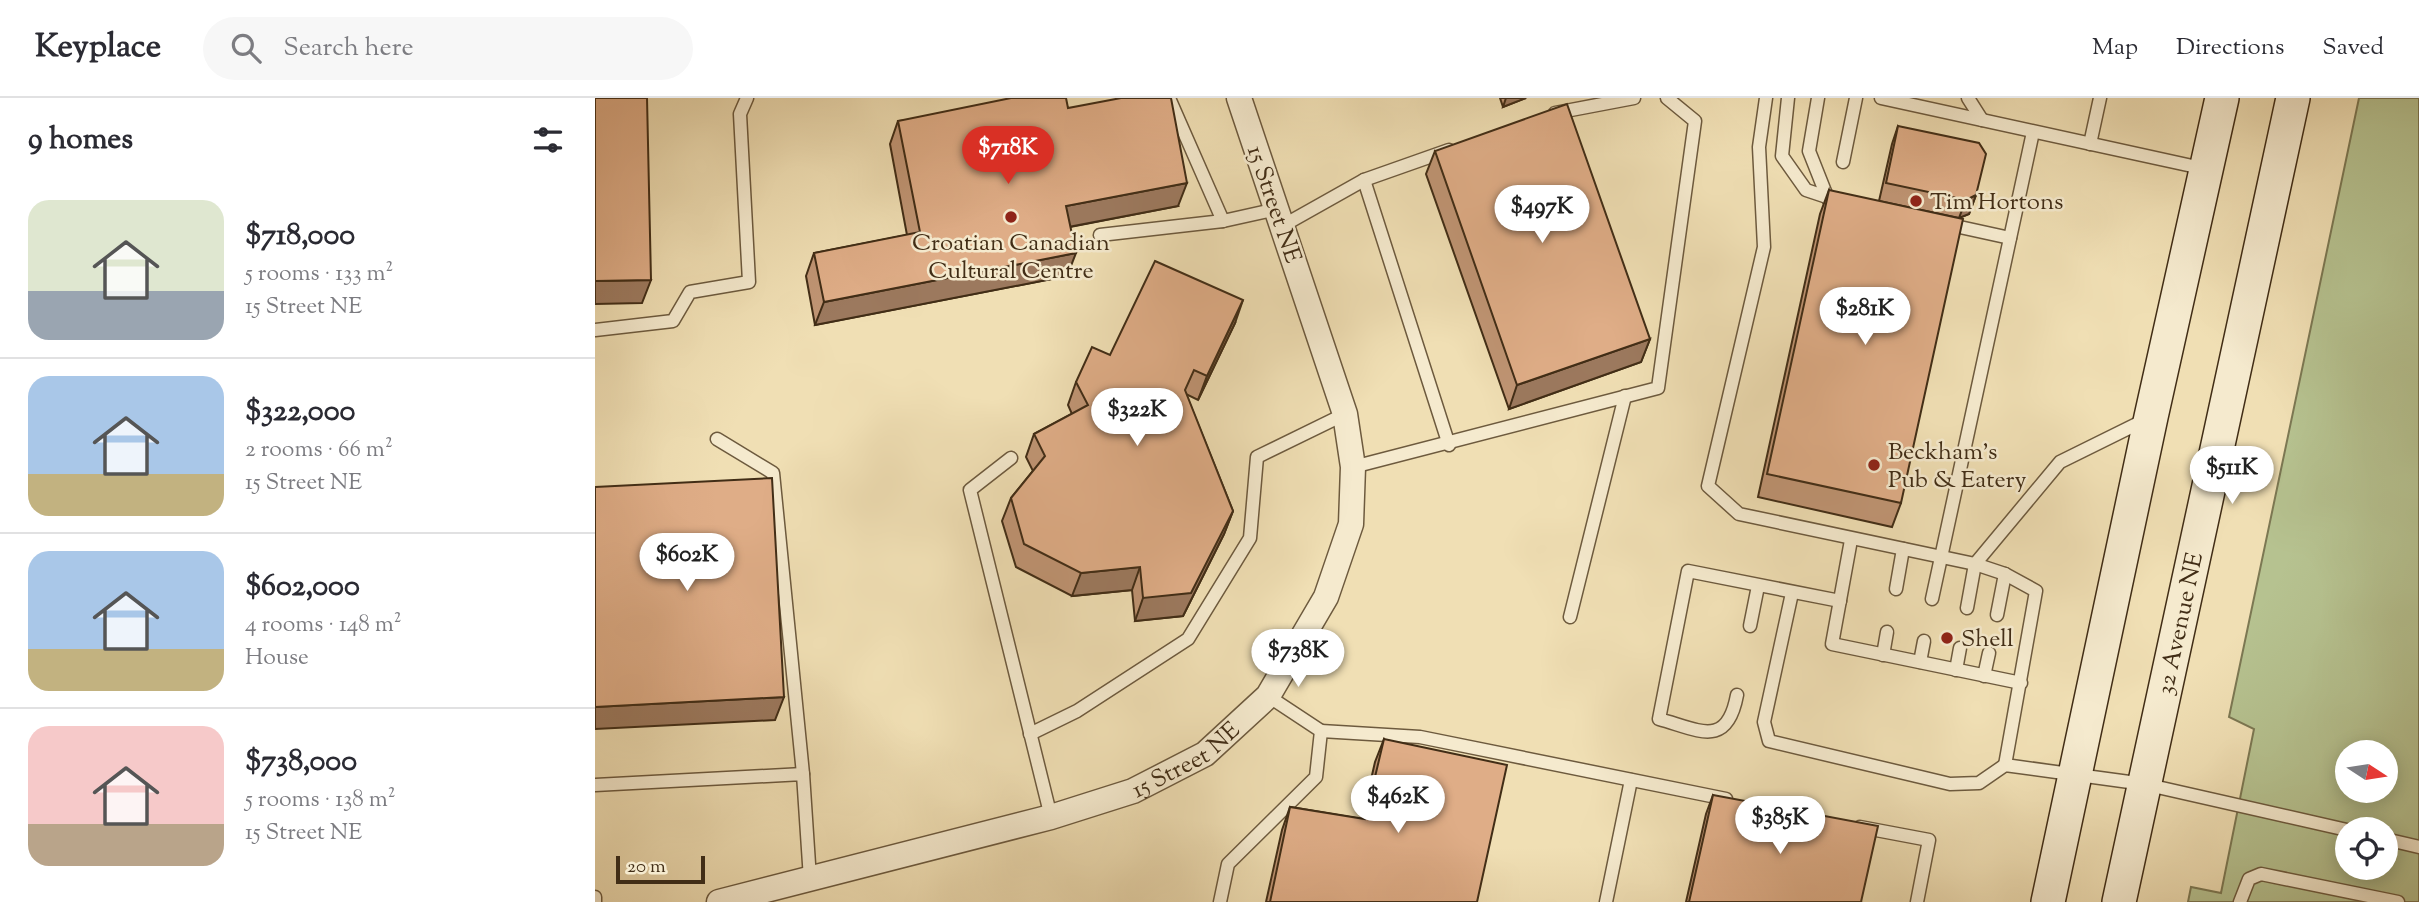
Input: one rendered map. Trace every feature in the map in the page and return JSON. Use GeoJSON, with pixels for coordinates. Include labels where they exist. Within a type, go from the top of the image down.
{"type":"FeatureCollection","features":[{"type":"Feature","properties":{"kind":"main road"},"geometry":{"type":"LineString","coordinates":[[2049,902],[2151,417],[2222,98]]}},
{"type":"Feature","properties":{"kind":"main road","name":"32 Avenue NE"},"geometry":{"type":"LineString","coordinates":[[2119,902],[2293,98]]}},
{"type":"Feature","properties":{"kind":"street","name":"15 Street NE"},"geometry":{"type":"LineString","coordinates":[[719,902],[1051,817],[1133,790],[1205,754],[1268,696],[1327,597],[1351,524],[1353,467],[1345,414],[1239,98]]}},
{"type":"Feature","properties":{"kind":"lane"},"geometry":{"type":"LineString","coordinates":[[595,330],[673,321],[690,292],[749,282],[740,114],[747,98]]}},
{"type":"Feature","properties":{"kind":"lane"},"geometry":{"type":"LineString","coordinates":[[1169,98],[1223,221]]}},
{"type":"Feature","properties":{"kind":"lane"},"geometry":{"type":"LineString","coordinates":[[1537,118],[1634,98]]}},
{"type":"Feature","properties":{"kind":"lane"},"geometry":{"type":"LineString","coordinates":[[1353,467],[1449,444],[1658,387],[1695,121],[1667,98]]}},
{"type":"Feature","properties":{"kind":"lane"},"geometry":{"type":"LineString","coordinates":[[1766,98],[1759,147],[1764,247],[1707,486],[1739,514],[1851,540],[1941,555],[2005,574],[2036,591],[2005,765]]}},
{"type":"Feature","properties":{"kind":"lane"},"geometry":{"type":"LineString","coordinates":[[1788,98],[1782,156],[1806,190],[1828,199],[1854,204]]}},
{"type":"Feature","properties":{"kind":"lane"},"geometry":{"type":"LineString","coordinates":[[1818,98],[1809,151],[1828,199]]}},
{"type":"Feature","properties":{"kind":"lane"},"geometry":{"type":"LineString","coordinates":[[1843,162],[1856,98]]}},
{"type":"Feature","properties":{"kind":"lane"},"geometry":{"type":"LineString","coordinates":[[1881,98],[2207,169]]}},
{"type":"Feature","properties":{"kind":"lane"},"geometry":{"type":"LineString","coordinates":[[1968,98],[1982,120]]}},
{"type":"Feature","properties":{"kind":"lane"},"geometry":{"type":"LineString","coordinates":[[2090,144],[2100,98]]}},
{"type":"Feature","properties":{"kind":"lane"},"geometry":{"type":"LineString","coordinates":[[1932,598],[2033,132]]}},
{"type":"Feature","properties":{"kind":"lane"},"geometry":{"type":"LineString","coordinates":[[1100,235],[1280,217],[1364,180],[1462,145]]}},
{"type":"Feature","properties":{"kind":"lane"},"geometry":{"type":"LineString","coordinates":[[1364,180],[1449,444]]}},
{"type":"Feature","properties":{"kind":"lane"},"geometry":{"type":"LineString","coordinates":[[1932,221],[2010,238]]}},
{"type":"Feature","properties":{"kind":"lane"},"geometry":{"type":"LineString","coordinates":[[1570,617],[1625,396]]}},
{"type":"Feature","properties":{"kind":"lane"},"geometry":{"type":"LineString","coordinates":[[1030,734],[1077,711],[1188,639],[1249,538],[1257,457],[1345,414]]}},
{"type":"Feature","properties":{"kind":"lane"},"geometry":{"type":"LineString","coordinates":[[1967,608],[1975,564],[2060,462],[2151,417]]}},
{"type":"Feature","properties":{"kind":"lane"},"geometry":{"type":"LineString","coordinates":[[717,439],[773,473],[803,775],[810,879]]}},
{"type":"Feature","properties":{"kind":"lane"},"geometry":{"type":"LineString","coordinates":[[1011,458],[970,490],[1051,817]]}},
{"type":"Feature","properties":{"kind":"lane"},"geometry":{"type":"LineString","coordinates":[[1851,540],[1832,644],[2021,683]]}},
{"type":"Feature","properties":{"kind":"lane"},"geometry":{"type":"LineString","coordinates":[[1896,590],[1903,549]]}},
{"type":"Feature","properties":{"kind":"lane"},"geometry":{"type":"LineString","coordinates":[[1737,695],[1733,717],[1727,725],[1707,733],[1659,719],[1688,571],[1840,601]]}},
{"type":"Feature","properties":{"kind":"lane"},"geometry":{"type":"LineString","coordinates":[[1997,615],[2005,574]]}},
{"type":"Feature","properties":{"kind":"lane"},"geometry":{"type":"LineString","coordinates":[[1750,626],[1758,586]]}},
{"type":"Feature","properties":{"kind":"lane"},"geometry":{"type":"LineString","coordinates":[[1792,593],[1764,722],[1769,741],[1950,784],[1979,783],[2005,765],[2144,784],[2335,827]]}},
{"type":"Feature","properties":{"kind":"lane"},"geometry":{"type":"LineString","coordinates":[[1883,655],[1887,632]]}},
{"type":"Feature","properties":{"kind":"lane"},"geometry":{"type":"LineString","coordinates":[[1920,662],[1924,641]]}},
{"type":"Feature","properties":{"kind":"lane"},"geometry":{"type":"LineString","coordinates":[[1956,670],[1959,648]]}},
{"type":"Feature","properties":{"kind":"lane"},"geometry":{"type":"LineString","coordinates":[[1984,676],[1989,653]]}},
{"type":"Feature","properties":{"kind":"lane"},"geometry":{"type":"LineString","coordinates":[[1268,696],[1321,731],[1420,737],[1739,802]]}},
{"type":"Feature","properties":{"kind":"lane"},"geometry":{"type":"LineString","coordinates":[[1220,902],[1228,864],[1316,777],[1321,731]]}},
{"type":"Feature","properties":{"kind":"lane"},"geometry":{"type":"LineString","coordinates":[[595,785],[803,775]]}},
{"type":"Feature","properties":{"kind":"lane"},"geometry":{"type":"LineString","coordinates":[[1606,902],[1631,780]]}},
{"type":"Feature","properties":{"kind":"lane"},"geometry":{"type":"LineString","coordinates":[[1848,824],[1929,840],[1917,902]]}},
{"type":"Feature","properties":{"kind":"lane"},"geometry":{"type":"LineString","coordinates":[[2398,842],[2419,847]]}},
{"type":"Feature","properties":{"kind":"lane"},"geometry":{"type":"LineString","coordinates":[[2240,902],[2249,879],[2261,874],[2398,902]]}},
{"type":"Feature","properties":{"kind":"green space"},"geometry":{"type":"Polygon","coordinates":[[[2359,98],[2419,98],[2419,902],[2188,902],[2191,887],[2221,893],[2254,729],[2229,717],[2359,98]]]}},
{"type":"Feature","properties":{"kind":"building"},"geometry":{"type":"Polygon","coordinates":[[[595,98],[647,98],[651,280],[595,281],[595,98]]]}},
{"type":"Feature","properties":{"kind":"building","name":"Croatian Canadian Cultural Centre"},"geometry":{"type":"Polygon","coordinates":[[[1011,98],[1066,98],[1068,108],[1121,98],[1171,98],[1187,183],[1066,206],[1076,253],[824,302],[814,253],[920,232],[898,121],[1011,98]]]}},
{"type":"Feature","properties":{"kind":"building"},"geometry":{"type":"Polygon","coordinates":[[[1567,104],[1650,339],[1517,385],[1435,151],[1567,104]]]}},
{"type":"Feature","properties":{"kind":"building"},"geometry":{"type":"Polygon","coordinates":[[[1898,126],[1979,143],[1986,154],[1976,195],[1966,200],[1886,183],[1898,126]]]}},
{"type":"Feature","properties":{"kind":"building"},"geometry":{"type":"Polygon","coordinates":[[[1829,190],[1963,219],[1901,503],[1767,474],[1829,190]]]}},
{"type":"Feature","properties":{"kind":"building"},"geometry":{"type":"Polygon","coordinates":[[[1155,261],[1243,300],[1207,376],[1194,370],[1185,390],[1233,511],[1191,593],[1143,598],[1140,567],[1081,573],[1024,544],[1011,498],[1045,456],[1034,434],[1088,405],[1076,382],[1092,347],[1110,355],[1155,261]]]}},
{"type":"Feature","properties":{"kind":"building"},"geometry":{"type":"Polygon","coordinates":[[[772,478],[784,697],[595,707],[595,487],[772,478]]]}},
{"type":"Feature","properties":{"kind":"building"},"geometry":{"type":"Polygon","coordinates":[[[1384,739],[1507,765],[1477,902],[1270,902],[1290,807],[1365,819],[1384,739]]]}},
{"type":"Feature","properties":{"kind":"building"},"geometry":{"type":"Polygon","coordinates":[[[1713,795],[1878,826],[1861,902],[1689,902],[1713,795]]]}},
{"type":"Feature","properties":{"kind":"place","name":"Tim Hortons"},"geometry":{"type":"Point","coordinates":[1916,201]}},
{"type":"Feature","properties":{"kind":"place","name":"Croatian Canadian Cultural Centre"},"geometry":{"type":"Point","coordinates":[1011,217]}},
{"type":"Feature","properties":{"kind":"place","name":"Beckham's Pub & Eatery"},"geometry":{"type":"Point","coordinates":[1874,465]}},
{"type":"Feature","properties":{"kind":"place","name":"Shell"},"geometry":{"type":"Point","coordinates":[1947,638]}}]}
